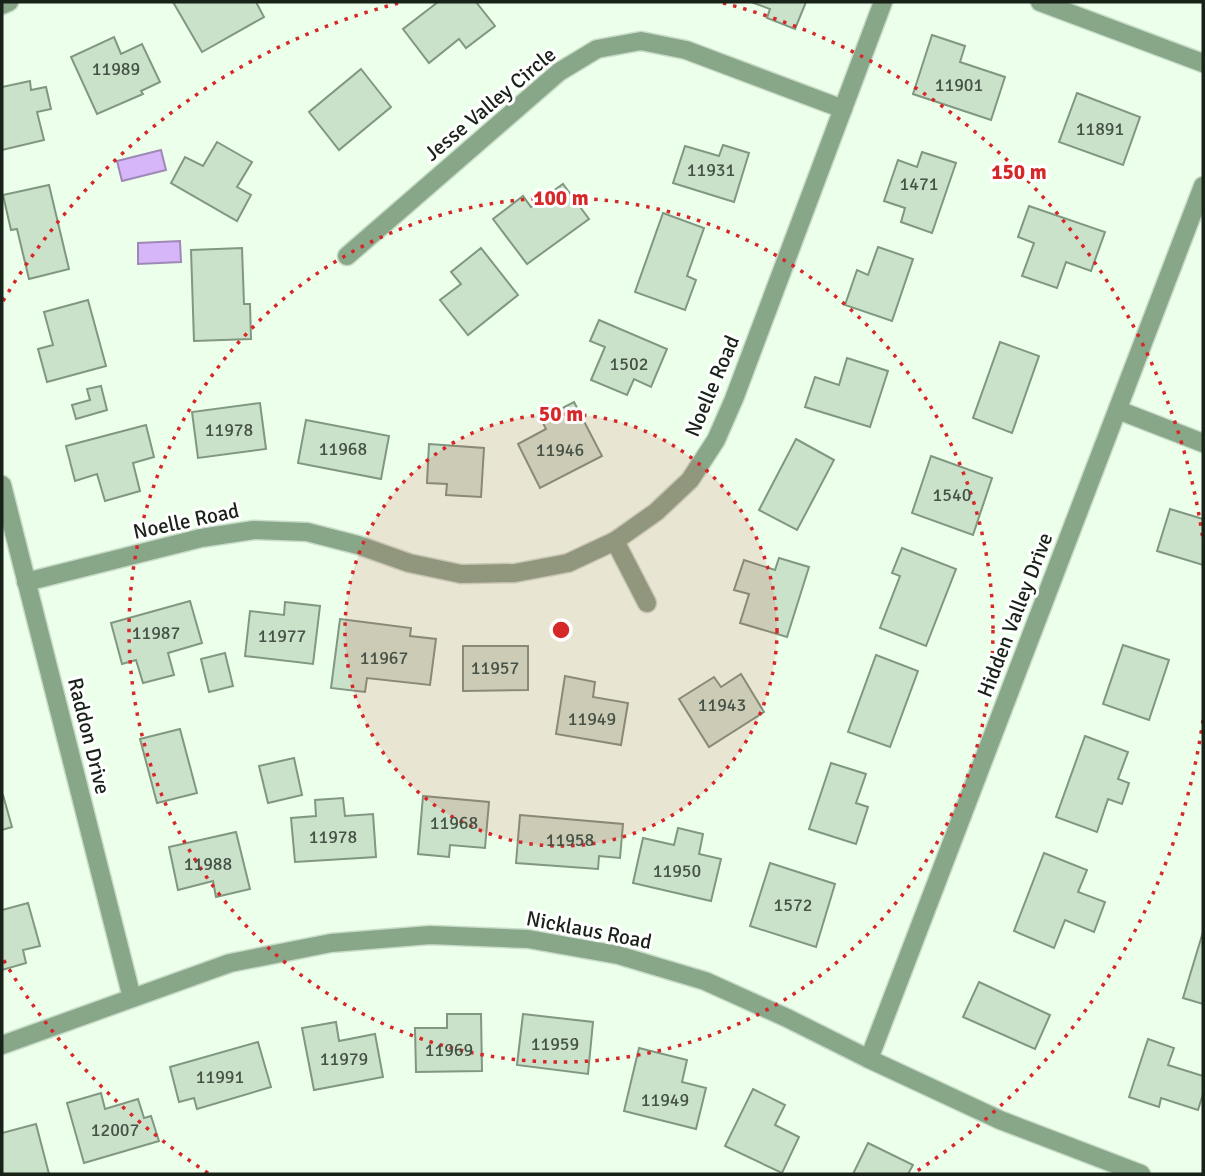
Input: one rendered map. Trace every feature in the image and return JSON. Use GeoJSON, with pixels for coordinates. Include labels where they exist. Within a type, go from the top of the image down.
{"type":"FeatureCollection","features":[{"type":"Feature","properties":{"kind":"street"},"geometry":{"type":"LineString","coordinates":[[2,5],[9,2]]}},
{"type":"Feature","properties":{"kind":"street","name":"Noelle Road"},"geometry":{"type":"LineString","coordinates":[[26,582],[201,538],[254,530],[307,533],[358,545],[409,563],[461,574],[514,573],[568,563],[615,541],[656,512],[690,480],[716,440],[734,399],[883,2]]}},
{"type":"Feature","properties":{"kind":"street"},"geometry":{"type":"LineString","coordinates":[[1040,2],[1203,63]]}},
{"type":"Feature","properties":{"kind":"street","name":"Jesse Valley Circle"},"geometry":{"type":"LineString","coordinates":[[346,256],[559,72],[597,49],[641,41],[686,50],[843,109]]}},
{"type":"Feature","properties":{"kind":"street","name":"Hidden Valley Drive"},"geometry":{"type":"LineString","coordinates":[[869,1059],[1203,186]]}},
{"type":"Feature","properties":{"kind":"street"},"geometry":{"type":"LineString","coordinates":[[1118,410],[1203,443]]}},
{"type":"Feature","properties":{"kind":"street","name":"Raddon Drive"},"geometry":{"type":"LineString","coordinates":[[2,485],[132,998]]}},
{"type":"Feature","properties":{"kind":"street"},"geometry":{"type":"LineString","coordinates":[[615,541],[647,603]]}},
{"type":"Feature","properties":{"kind":"street","name":"Nicklaus Road"},"geometry":{"type":"LineString","coordinates":[[2,1045],[230,963],[331,943],[430,935],[528,939],[618,955],[705,981],[1000,1120],[1141,1174]]}},
{"type":"Feature","properties":{"kind":"shaded area"},"geometry":{"type":"Polygon","coordinates":[[[161,150],[166,170],[122,181],[117,161],[161,150]]]}},
{"type":"Feature","properties":{"kind":"shaded area"},"geometry":{"type":"Polygon","coordinates":[[[180,241],[181,262],[138,264],[138,243],[180,241]]]}},
{"type":"Feature","properties":{"kind":"building"},"geometry":{"type":"Polygon","coordinates":[[[173,2],[256,2],[264,17],[202,52],[173,2]]]}},
{"type":"Feature","properties":{"kind":"building"},"geometry":{"type":"Polygon","coordinates":[[[438,2],[476,2],[495,26],[466,48],[459,39],[429,63],[403,29],[438,2]]]}},
{"type":"Feature","properties":{"kind":"building"},"geometry":{"type":"Polygon","coordinates":[[[751,2],[806,2],[795,29],[767,18],[770,9],[751,2]]]}},
{"type":"Feature","properties":{"kind":"building"},"geometry":{"type":"Polygon","coordinates":[[[932,35],[965,46],[960,62],[1005,77],[991,120],[913,94],[932,35]]]}},
{"type":"Feature","properties":{"kind":"building"},"geometry":{"type":"Polygon","coordinates":[[[114,37],[121,54],[142,44],[160,82],[141,91],[143,94],[97,114],[71,57],[114,37]]]}},
{"type":"Feature","properties":{"kind":"building"},"geometry":{"type":"Polygon","coordinates":[[[361,69],[391,107],[339,150],[309,112],[361,69]]]}},
{"type":"Feature","properties":{"kind":"building"},"geometry":{"type":"Polygon","coordinates":[[[30,81],[31,90],[46,87],[51,109],[37,112],[44,140],[2,150],[2,87],[30,81]]]}},
{"type":"Feature","properties":{"kind":"building"},"geometry":{"type":"Polygon","coordinates":[[[1077,93],[1140,117],[1123,165],[1059,142],[1077,93]]]}},
{"type":"Feature","properties":{"kind":"building"},"geometry":{"type":"Polygon","coordinates":[[[217,142],[252,162],[237,187],[251,195],[237,221],[171,183],[185,157],[203,166],[217,142]]]}},
{"type":"Feature","properties":{"kind":"building"},"geometry":{"type":"Polygon","coordinates":[[[723,145],[749,153],[734,202],[673,183],[685,146],[719,156],[723,145]]]}},
{"type":"Feature","properties":{"kind":"building"},"geometry":{"type":"Polygon","coordinates":[[[922,152],[956,163],[932,233],[901,222],[905,208],[884,201],[898,160],[917,167],[922,152]]]}},
{"type":"Feature","properties":{"kind":"building"},"geometry":{"type":"Polygon","coordinates":[[[563,184],[589,219],[527,264],[493,219],[523,196],[531,207],[563,184]]]}},
{"type":"Feature","properties":{"kind":"building"},"geometry":{"type":"Polygon","coordinates":[[[49,185],[69,269],[29,279],[17,229],[11,230],[3,195],[49,185]]]}},
{"type":"Feature","properties":{"kind":"building"},"geometry":{"type":"Polygon","coordinates":[[[1029,206],[1105,232],[1091,271],[1066,262],[1057,288],[1022,276],[1034,243],[1018,237],[1029,206]]]}},
{"type":"Feature","properties":{"kind":"building"},"geometry":{"type":"Polygon","coordinates":[[[663,213],[704,228],[687,276],[696,280],[685,310],[635,292],[663,213]]]}},
{"type":"Feature","properties":{"kind":"building"},"geometry":{"type":"Polygon","coordinates":[[[878,247],[913,259],[892,321],[845,305],[857,270],[868,275],[878,247]]]}},
{"type":"Feature","properties":{"kind":"building"},"geometry":{"type":"Polygon","coordinates":[[[242,248],[244,304],[250,304],[251,339],[194,341],[191,250],[242,248]]]}},
{"type":"Feature","properties":{"kind":"building"},"geometry":{"type":"Polygon","coordinates":[[[481,248],[518,295],[468,335],[440,300],[461,284],[451,272],[481,248]]]}},
{"type":"Feature","properties":{"kind":"building"},"geometry":{"type":"Polygon","coordinates":[[[88,300],[106,366],[47,382],[38,349],[53,345],[44,312],[88,300]]]}},
{"type":"Feature","properties":{"kind":"building"},"geometry":{"type":"Polygon","coordinates":[[[599,320],[667,349],[651,387],[634,379],[627,395],[591,380],[605,347],[590,341],[599,320]]]}},
{"type":"Feature","properties":{"kind":"building"},"geometry":{"type":"Polygon","coordinates":[[[1000,342],[1039,356],[1012,433],[973,418],[1000,342]]]}},
{"type":"Feature","properties":{"kind":"building"},"geometry":{"type":"Polygon","coordinates":[[[847,358],[888,371],[870,427],[805,407],[815,377],[839,385],[847,358]]]}},
{"type":"Feature","properties":{"kind":"building"},"geometry":{"type":"Polygon","coordinates":[[[101,386],[107,410],[76,419],[72,405],[90,400],[87,389],[101,386]]]}},
{"type":"Feature","properties":{"kind":"building"},"geometry":{"type":"Polygon","coordinates":[[[574,402],[602,456],[540,488],[518,444],[546,429],[541,419],[574,402]]]}},
{"type":"Feature","properties":{"kind":"building"},"geometry":{"type":"Polygon","coordinates":[[[260,403],[266,449],[198,458],[192,412],[260,403]]]}},
{"type":"Feature","properties":{"kind":"building"},"geometry":{"type":"Polygon","coordinates":[[[306,420],[389,436],[381,479],[298,463],[306,420]]]}},
{"type":"Feature","properties":{"kind":"building"},"geometry":{"type":"Polygon","coordinates":[[[146,425],[154,457],[133,463],[140,491],[105,501],[97,474],[75,481],[66,446],[146,425]]]}},
{"type":"Feature","properties":{"kind":"building"},"geometry":{"type":"Polygon","coordinates":[[[796,439],[834,460],[797,530],[759,510],[796,439]]]}},
{"type":"Feature","properties":{"kind":"building"},"geometry":{"type":"Polygon","coordinates":[[[429,444],[484,448],[481,497],[446,495],[447,484],[427,483],[429,444]]]}},
{"type":"Feature","properties":{"kind":"building"},"geometry":{"type":"Polygon","coordinates":[[[931,456],[992,478],[973,535],[912,513],[931,456]]]}},
{"type":"Feature","properties":{"kind":"building"},"geometry":{"type":"Polygon","coordinates":[[[1170,509],[1203,519],[1203,565],[1157,551],[1170,509]]]}},
{"type":"Feature","properties":{"kind":"building"},"geometry":{"type":"Polygon","coordinates":[[[902,548],[956,569],[926,646],[880,628],[900,576],[892,573],[902,548]]]}},
{"type":"Feature","properties":{"kind":"building"},"geometry":{"type":"Polygon","coordinates":[[[779,558],[809,567],[787,637],[740,623],[749,594],[734,590],[744,560],[775,570],[779,558]]]}},
{"type":"Feature","properties":{"kind":"building"},"geometry":{"type":"Polygon","coordinates":[[[190,601],[202,643],[168,653],[174,675],[143,683],[136,660],[122,664],[111,623],[190,601]]]}},
{"type":"Feature","properties":{"kind":"building"},"geometry":{"type":"Polygon","coordinates":[[[285,602],[320,606],[313,664],[245,656],[250,611],[284,615],[285,602]]]}},
{"type":"Feature","properties":{"kind":"building"},"geometry":{"type":"Polygon","coordinates":[[[340,619],[411,628],[410,636],[436,639],[430,685],[367,678],[365,692],[331,688],[340,619]]]}},
{"type":"Feature","properties":{"kind":"building"},"geometry":{"type":"Polygon","coordinates":[[[1123,645],[1169,660],[1149,720],[1103,704],[1123,645]]]}},
{"type":"Feature","properties":{"kind":"building"},"geometry":{"type":"Polygon","coordinates":[[[463,646],[528,646],[528,690],[463,691],[463,646]]]}},
{"type":"Feature","properties":{"kind":"building"},"geometry":{"type":"Polygon","coordinates":[[[225,653],[233,686],[209,692],[201,659],[225,653]]]}},
{"type":"Feature","properties":{"kind":"building"},"geometry":{"type":"Polygon","coordinates":[[[876,655],[918,671],[890,747],[848,732],[876,655]]]}},
{"type":"Feature","properties":{"kind":"building"},"geometry":{"type":"Polygon","coordinates":[[[741,674],[764,712],[709,747],[679,699],[714,677],[721,687],[741,674]]]}},
{"type":"Feature","properties":{"kind":"building"},"geometry":{"type":"Polygon","coordinates":[[[565,676],[595,682],[593,697],[628,703],[621,745],[556,734],[565,676]]]}},
{"type":"Feature","properties":{"kind":"building"},"geometry":{"type":"Polygon","coordinates":[[[180,729],[197,793],[157,803],[140,739],[180,729]]]}},
{"type":"Feature","properties":{"kind":"building"},"geometry":{"type":"Polygon","coordinates":[[[1085,736],[1128,752],[1118,779],[1129,783],[1122,804],[1108,799],[1097,832],[1056,817],[1085,736]]]}},
{"type":"Feature","properties":{"kind":"building"},"geometry":{"type":"Polygon","coordinates":[[[294,758],[302,795],[268,803],[259,766],[294,758]]]}},
{"type":"Feature","properties":{"kind":"building"},"geometry":{"type":"Polygon","coordinates":[[[831,763],[866,774],[856,803],[868,807],[856,844],[809,829],[831,763]]]}},
{"type":"Feature","properties":{"kind":"building"},"geometry":{"type":"Polygon","coordinates":[[[2,795],[12,827],[2,830],[2,795]]]}},
{"type":"Feature","properties":{"kind":"building"},"geometry":{"type":"Polygon","coordinates":[[[423,796],[489,802],[485,848],[450,845],[449,857],[418,854],[423,796]]]}},
{"type":"Feature","properties":{"kind":"building"},"geometry":{"type":"Polygon","coordinates":[[[343,798],[345,816],[373,814],[376,857],[295,862],[291,818],[316,816],[315,800],[343,798]]]}},
{"type":"Feature","properties":{"kind":"building"},"geometry":{"type":"Polygon","coordinates":[[[520,815],[623,824],[620,858],[599,856],[598,869],[516,863],[520,815]]]}},
{"type":"Feature","properties":{"kind":"building"},"geometry":{"type":"Polygon","coordinates":[[[678,828],[703,834],[699,854],[721,859],[711,901],[633,883],[643,838],[674,845],[678,828]]]}},
{"type":"Feature","properties":{"kind":"building"},"geometry":{"type":"Polygon","coordinates":[[[236,832],[250,889],[216,897],[213,881],[178,890],[169,847],[236,832]]]}},
{"type":"Feature","properties":{"kind":"building"},"geometry":{"type":"Polygon","coordinates":[[[1044,853],[1087,870],[1078,892],[1105,902],[1094,932],[1065,920],[1054,948],[1014,931],[1044,853]]]}},
{"type":"Feature","properties":{"kind":"building"},"geometry":{"type":"Polygon","coordinates":[[[770,863],[835,884],[816,947],[750,926],[770,863]]]}},
{"type":"Feature","properties":{"kind":"building"},"geometry":{"type":"Polygon","coordinates":[[[28,903],[40,946],[23,950],[26,963],[2,970],[2,910],[28,903]]]}},
{"type":"Feature","properties":{"kind":"building"},"geometry":{"type":"Polygon","coordinates":[[[1203,932],[1203,1004],[1183,998],[1203,932]]]}},
{"type":"Feature","properties":{"kind":"building"},"geometry":{"type":"Polygon","coordinates":[[[979,982],[1050,1015],[1035,1049],[963,1017],[979,982]]]}},
{"type":"Feature","properties":{"kind":"building"},"geometry":{"type":"Polygon","coordinates":[[[447,1014],[481,1014],[482,1071],[416,1072],[415,1028],[447,1028],[447,1014]]]}},
{"type":"Feature","properties":{"kind":"building"},"geometry":{"type":"Polygon","coordinates":[[[523,1014],[593,1022],[588,1074],[517,1065],[523,1014]]]}},
{"type":"Feature","properties":{"kind":"building"},"geometry":{"type":"Polygon","coordinates":[[[336,1022],[339,1041],[375,1034],[383,1077],[314,1090],[302,1028],[336,1022]]]}},
{"type":"Feature","properties":{"kind":"building"},"geometry":{"type":"Polygon","coordinates":[[[1148,1039],[1174,1048],[1168,1065],[1203,1076],[1203,1094],[1198,1110],[1161,1098],[1159,1107],[1129,1097],[1148,1039]]]}},
{"type":"Feature","properties":{"kind":"building"},"geometry":{"type":"Polygon","coordinates":[[[258,1042],[271,1087],[197,1109],[194,1098],[179,1102],[170,1067],[258,1042]]]}},
{"type":"Feature","properties":{"kind":"building"},"geometry":{"type":"Polygon","coordinates":[[[639,1048],[687,1060],[682,1082],[706,1088],[696,1129],[624,1111],[639,1048]]]}},
{"type":"Feature","properties":{"kind":"building"},"geometry":{"type":"Polygon","coordinates":[[[753,1089],[785,1105],[775,1125],[799,1137],[782,1173],[725,1146],[753,1089]]]}},
{"type":"Feature","properties":{"kind":"building"},"geometry":{"type":"Polygon","coordinates":[[[101,1093],[105,1109],[138,1099],[144,1118],[151,1116],[159,1141],[84,1163],[67,1103],[101,1093]]]}},
{"type":"Feature","properties":{"kind":"building"},"geometry":{"type":"Polygon","coordinates":[[[36,1124],[49,1174],[2,1174],[2,1133],[36,1124]]]}},
{"type":"Feature","properties":{"kind":"building"},"geometry":{"type":"Polygon","coordinates":[[[868,1143],[913,1165],[908,1174],[853,1174],[868,1143]]]}}]}
